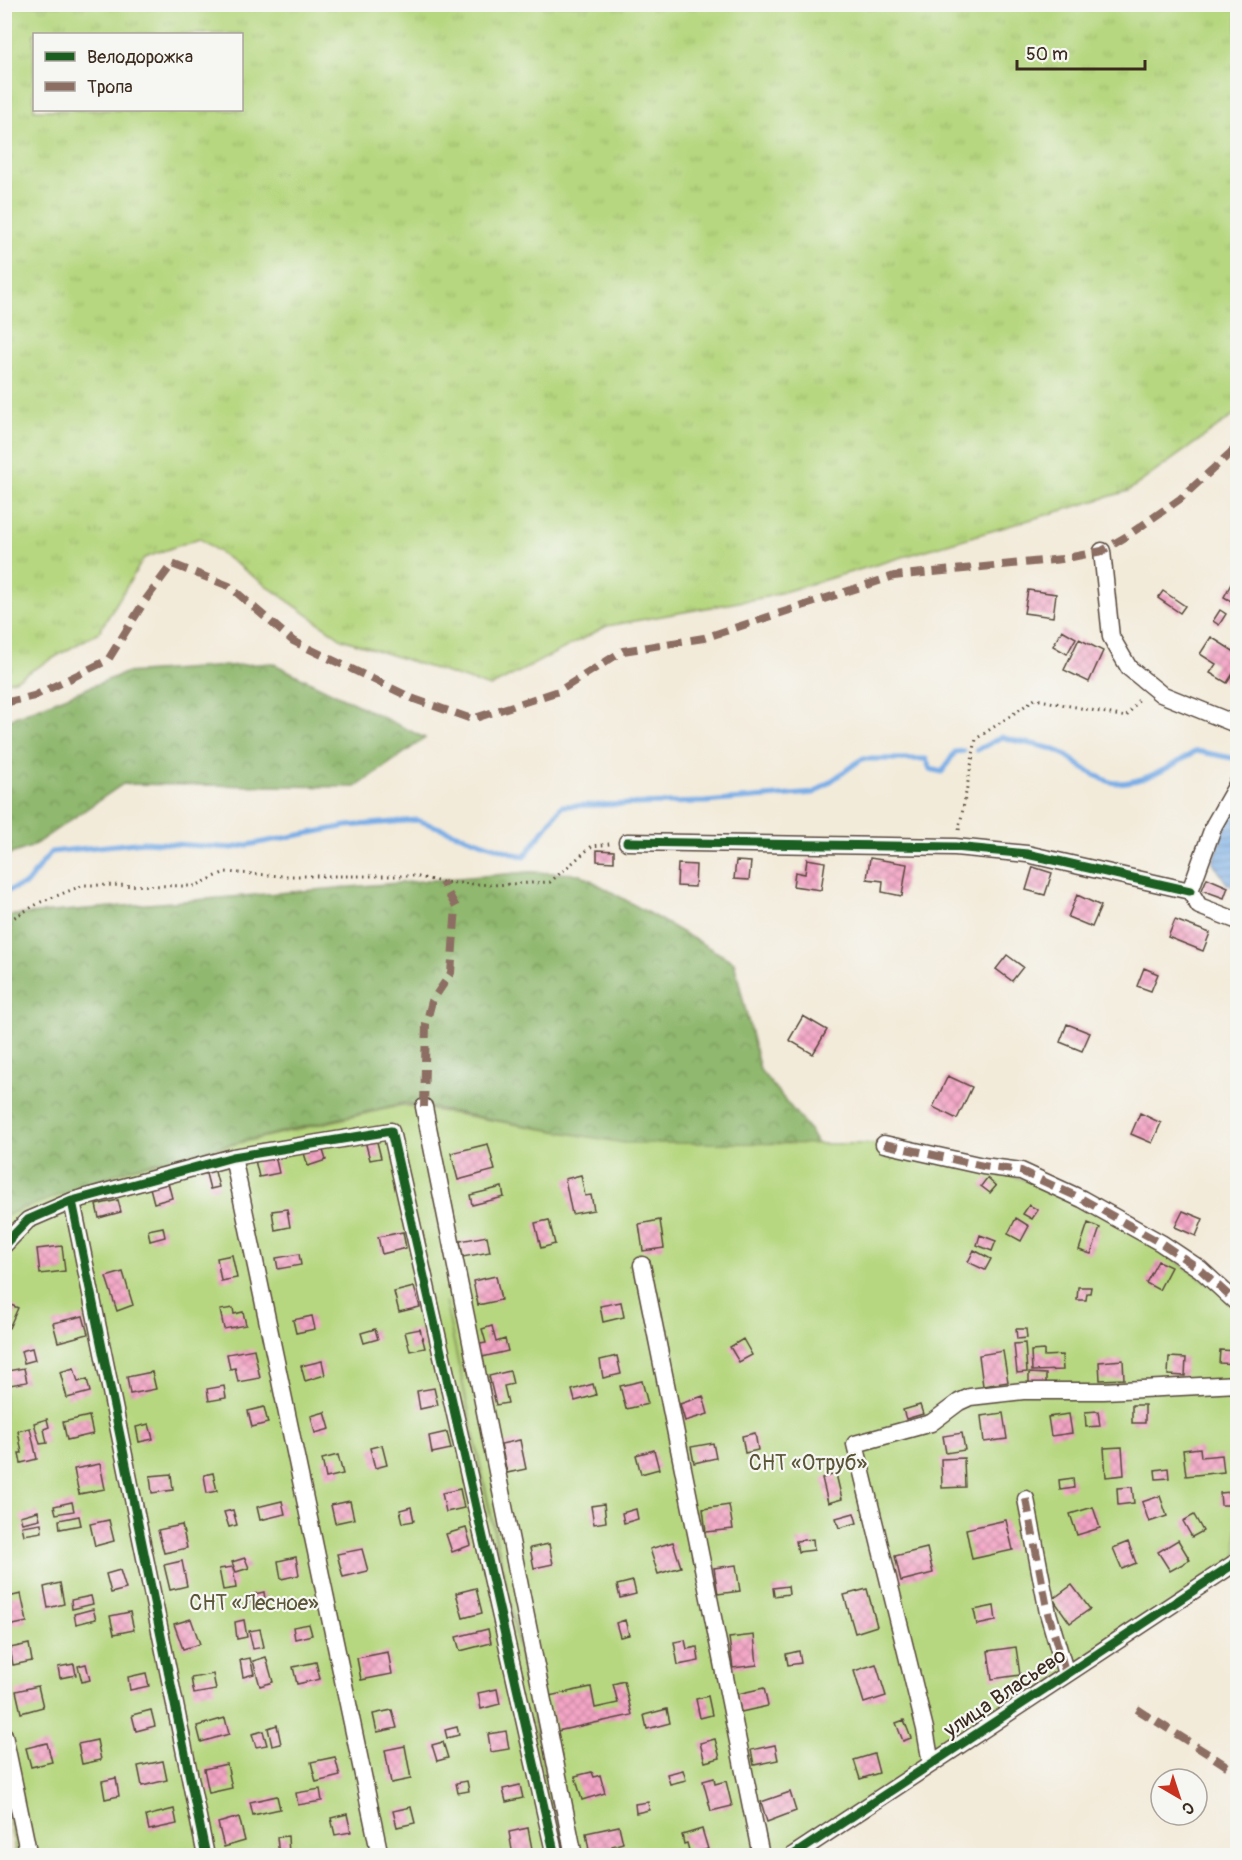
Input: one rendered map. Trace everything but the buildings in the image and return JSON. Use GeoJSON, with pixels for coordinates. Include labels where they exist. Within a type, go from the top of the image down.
{"type":"FeatureCollection","features":[{"type":"Feature","properties":{"kind":"street"},"geometry":{"type":"LineString","coordinates":[[1102,551],[1111,637],[1129,668],[1161,694],[1238,725]]}},
{"type":"Feature","properties":{"kind":"street"},"geometry":{"type":"LineString","coordinates":[[1190,891],[1214,825],[1238,783]]}},
{"type":"Feature","properties":{"kind":"street"},"geometry":{"type":"LineString","coordinates":[[627,842],[955,847],[1027,854],[1190,891],[1199,906],[1238,921]]}},
{"type":"Feature","properties":{"kind":"street"},"geometry":{"type":"LineString","coordinates":[[424,1107],[574,1856]]}},
{"type":"Feature","properties":{"kind":"street"},"geometry":{"type":"LineString","coordinates":[[4,1245],[28,1220],[72,1201],[233,1157],[391,1131],[555,1856]]}},
{"type":"Feature","properties":{"kind":"street"},"geometry":{"type":"LineString","coordinates":[[884,1144],[983,1166],[1021,1171],[1082,1199],[1161,1243],[1200,1269],[1238,1304]]}},
{"type":"Feature","properties":{"kind":"street"},"geometry":{"type":"LineString","coordinates":[[233,1157],[380,1856]]}},
{"type":"Feature","properties":{"kind":"street"},"geometry":{"type":"LineString","coordinates":[[72,1201],[206,1856]]}},
{"type":"Feature","properties":{"kind":"street"},"geometry":{"type":"LineString","coordinates":[[642,1265],[761,1856]]}},
{"type":"Feature","properties":{"kind":"street"},"geometry":{"type":"LineString","coordinates":[[931,1764],[925,1729],[855,1444],[931,1423],[970,1396],[1023,1391],[1104,1391],[1238,1384]]}},
{"type":"Feature","properties":{"kind":"street"},"geometry":{"type":"LineString","coordinates":[[1026,1499],[1048,1612],[1066,1674]]}},
{"type":"Feature","properties":{"kind":"street","name":"улица Власьево"},"geometry":{"type":"LineString","coordinates":[[792,1856],[1238,1561]]}},
{"type":"Feature","properties":{"kind":"street"},"geometry":{"type":"LineString","coordinates":[[4,1735],[29,1856]]}},
{"type":"Feature","properties":{"kind":"path"},"geometry":{"type":"LineString","coordinates":[[955,847],[976,739],[1035,699],[1126,717],[1149,686]]}},
{"type":"Feature","properties":{"kind":"path"},"geometry":{"type":"LineString","coordinates":[[4,923],[40,902],[84,885],[195,886],[225,872],[282,876],[414,876],[442,882],[492,885],[550,882],[592,846],[627,842]]}},
{"type":"Feature","properties":{"kind":"green space"},"geometry":{"type":"Polygon","coordinates":[[[4,5],[1237,5],[1237,413],[1128,491],[766,597],[607,626],[490,687],[342,639],[199,538],[144,558],[99,632],[15,680],[5,682],[4,5]]]}},
{"type":"Feature","properties":{"kind":"green space"},"geometry":{"type":"Polygon","coordinates":[[[272,663],[425,738],[356,787],[123,784],[31,847],[5,856],[5,721],[125,673],[272,663]]]}},
{"type":"Feature","properties":{"kind":"green space"},"geometry":{"type":"Polygon","coordinates":[[[529,872],[580,874],[734,962],[760,1070],[808,1128],[908,1305],[647,1148],[404,1103],[135,1167],[5,1216],[5,916],[529,872]]]}},
{"type":"Feature","properties":{"kind":"green space"},"geometry":{"type":"Polygon","coordinates":[[[403,1105],[624,1143],[884,1144],[983,1166],[1082,1199],[1237,1302],[1237,1561],[792,1855],[565,1855],[445,1301],[562,1855],[16,1855],[4,1796],[4,1216],[132,1168],[403,1105]]]}},
{"type":"Feature","properties":{"kind":"water"},"geometry":{"type":"Polygon","coordinates":[[[1237,805],[1237,888],[1227,884],[1213,862],[1230,813],[1237,805]]]}},
{"type":"Feature","properties":{"kind":"waterway"},"geometry":{"type":"LineString","coordinates":[[977,750],[1002,737],[1046,747],[1064,754],[1099,777],[1116,783],[1148,777],[1196,751],[1232,758],[1238,756]]}},
{"type":"Feature","properties":{"kind":"waterway"},"geometry":{"type":"LineString","coordinates":[[4,892],[26,884],[51,852],[144,842],[232,848],[347,826],[417,820],[524,857],[562,806],[705,802],[814,793],[862,759],[926,759],[930,769],[942,772],[955,752],[964,751]]}},
{"type":"Feature","properties":{"kind":"marked path"},"geometry":{"type":"LineString","coordinates":[[4,703],[34,696],[108,660],[144,602],[172,564],[229,586],[293,641],[414,699],[472,719],[559,691],[623,651],[704,638],[894,576],[1062,559],[1102,551],[1180,499],[1238,446]]}},
{"type":"Feature","properties":{"kind":"marked path"},"geometry":{"type":"LineString","coordinates":[[424,1107],[426,1024],[432,1001],[451,973],[456,907],[442,882]]}},
{"type":"Feature","properties":{"kind":"marked path"},"geometry":{"type":"LineString","coordinates":[[884,1144],[983,1166],[1021,1171],[1082,1199],[1161,1243],[1200,1269],[1238,1304]]}},
{"type":"Feature","properties":{"kind":"marked path"},"geometry":{"type":"LineString","coordinates":[[1026,1499],[1048,1613],[1066,1674]]}},
{"type":"Feature","properties":{"kind":"marked path"},"geometry":{"type":"LineString","coordinates":[[1137,1709],[1238,1773]]}},
{"type":"Feature","properties":{"kind":"cycle path"},"geometry":{"type":"LineString","coordinates":[[627,842],[955,847],[1027,854],[1190,891]]}},
{"type":"Feature","properties":{"kind":"cycle path"},"geometry":{"type":"LineString","coordinates":[[4,1245],[28,1220],[72,1201],[233,1157],[391,1131],[555,1856]]}},
{"type":"Feature","properties":{"kind":"cycle path"},"geometry":{"type":"LineString","coordinates":[[72,1201],[206,1856]]}},
{"type":"Feature","properties":{"kind":"cycle path"},"geometry":{"type":"LineString","coordinates":[[792,1856],[1238,1561]]}},
{"type":"Feature","properties":{"kind":"park label","name":"СНТ «Отруб»"},"geometry":{"type":"Point","coordinates":[808,1463]}},
{"type":"Feature","properties":{"kind":"park label","name":"СНТ «Лесное»"},"geometry":{"type":"Point","coordinates":[254,1603]}}]}
